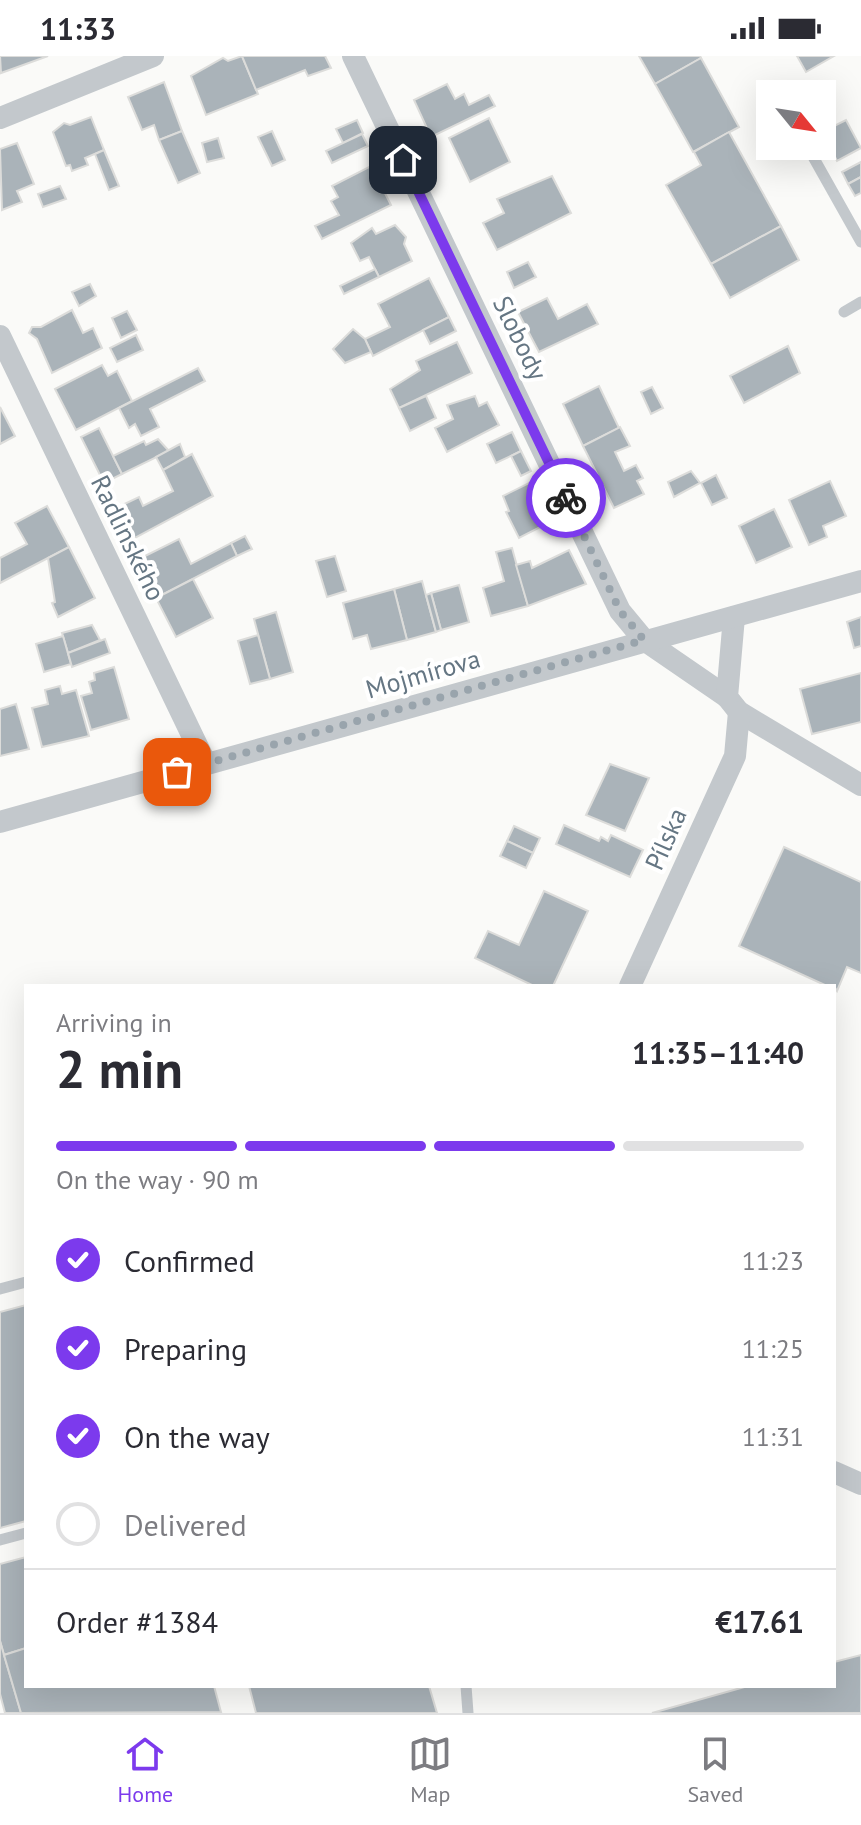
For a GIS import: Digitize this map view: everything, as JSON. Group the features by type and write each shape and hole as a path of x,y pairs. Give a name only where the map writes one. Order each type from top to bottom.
{"street":[{"path":"0,118 153,56"},
{"name":"Slobody","path":"353,56 620,611 644,640 733,705 861,785"},
{"name":"Radlinského","path":"0,336 206,764"},
{"name":"Mojmírova","path":"0,822 861,581"},
{"name":"Pílska","path":"631,984 735,756 734,617"},
{"path":"836,1473 861,1484"}],"lane":[{"path":"815,160 861,242"},
{"path":"844,312 861,302"},
{"path":"0,1289 24,1283"},
{"path":"0,1540 24,1534"},
{"path":"466,1688 468,1713"}],"building":[{"path":"0,56 48,56 1,73"},
{"path":"242,56 258,94 206,115 191,76 223,58 228,61"},
{"path":"242,56 325,56 331,68 308,76 305,70 256,90"},
{"path":"639,56 700,56 701,58 655,84"},
{"path":"797,56 834,56 806,72"},
{"path":"701,58 739,127 693,152 655,84"},
{"path":"164,82 182,131 159,140 154,125 142,130 128,97"},
{"path":"447,84 455,99 464,94 469,105 489,95 495,106 431,137 414,100"},
{"path":"91,117 104,150 85,158 88,165 72,171 70,165 66,166 53,132 64,123 70,125"},
{"path":"489,118 510,162 470,182 449,138"},
{"path":"357,120 363,133 343,143 336,129"},
{"path":"846,120 861,148 837,161 836,159 836,125"},
{"path":"182,131 200,173 178,183 159,140"},
{"path":"272,131 285,160 272,166 258,137"},
{"path":"729,132 781,226 711,264 666,185 701,165 694,152"},
{"path":"362,134 368,146 332,163 326,151"},
{"path":"218,138 224,158 207,162 202,143"},
{"path":"17,143 34,184 17,191 22,202 2,210 0,149"},
{"path":"104,150 119,186 109,190 95,154"},
{"path":"861,162 861,177 848,184 842,172"},
{"path":"371,166 391,205 322,239 315,226 339,215 331,201 338,197 332,186"},
{"path":"552,176 571,213 497,250 483,223 504,213 497,199"},
{"path":"861,177 861,193 855,196 848,184"},
{"path":"60,186 66,199 43,207 38,194"},
{"path":"395,225 406,237 404,244 412,261 379,277 369,257 360,261 351,243 372,228 376,234"},
{"path":"781,226 799,260 730,298 711,264"},
{"path":"528,262 536,277 514,288 507,272"},
{"path":"375,269 379,277 344,294 340,286"},
{"path":"429,278 449,317 373,356 365,339 390,327 378,304"},
{"path":"90,284 96,296 79,306 72,292"},
{"path":"547,298 558,319 587,304 598,324 539,352 518,312"},
{"path":"72,310 83,333 93,328 102,348 52,373 37,339 29,333 32,327 41,327"},
{"path":"127,311 137,330 121,338 112,318"},
{"path":"449,317 456,331 430,344 423,330"},
{"path":"353,329 365,339 371,352 345,363 333,349"},
{"path":"136,335 143,350 117,362 110,348"},
{"path":"457,342 472,373 399,408 390,389 420,370 416,361"},
{"path":"788,346 800,373 744,403 730,376"},
{"path":"102,365 108,376 117,371 132,401 76,430 55,389"},
{"path":"198,368 205,381 150,409 159,427 141,436 135,424 129,428 119,408"},
{"path":"599,386 619,428 583,446 563,404"},
{"path":"652,387 663,408 651,414 641,392"},
{"path":"426,396 436,418 410,431 399,408"},
{"path":"475,396 479,406 487,402 499,425 447,452 435,428 453,419 447,405"},
{"path":"0,407 15,436 0,444"},
{"path":"620,427 630,446 615,452 624,471 636,465 643,478 637,481 644,494 614,508 583,446"},
{"path":"99,428 122,474 104,483 81,437"},
{"path":"512,432 521,451 496,463 487,444"},
{"path":"158,439 169,451 122,474 113,456 144,441 146,445"},
{"path":"180,444 185,457 163,470 156,457"},
{"path":"521,451 531,471 521,476 511,456"},
{"path":"192,454 213,496 133,539 116,508 139,497 143,506 173,491 163,470"},
{"path":"691,471 700,483 674,497 668,482"},
{"path":"716,475 727,498 712,505 701,483"},
{"path":"535,480 554,520 519,538 506,512 509,511 503,496"},
{"path":"830,481 846,516 823,526 827,537 809,545 789,500"},
{"path":"47,506 69,547 0,583 0,558 27,544 15,523"},
{"path":"774,509 792,547 756,563 739,526"},
{"path":"245,536 252,549 237,556 231,543"},
{"path":"179,539 191,564 231,543 237,556 156,598 137,560"},
{"path":"69,547 95,598 58,617 52,603 55,602 48,558"},
{"path":"512,548 528,606 491,616 483,588 504,581 496,552"},
{"path":"569,550 586,584 528,606 516,565 530,561 532,568"},
{"path":"335,556 346,591 327,597 316,561"},
{"path":"193,579 213,618 176,637 156,598"},
{"path":"422,581 436,632 407,640 394,589"},
{"path":"459,585 469,622 441,630 431,593"},
{"path":"394,589 407,640 371,649 367,635 353,639 343,603"},
{"path":"431,593 441,630 436,632 426,595"},
{"path":"276,612 293,672 270,679 254,619"},
{"path":"861,617 861,646 854,648 847,622"},
{"path":"92,625 100,640 68,653 62,633"},
{"path":"258,635 270,679 250,684 238,641"},
{"path":"63,636 71,664 44,672 36,644"},
{"path":"105,639 110,653 72,667 68,653"},
{"path":"114,667 129,719 91,730 81,696 92,693 89,682 95,680 94,673"},
{"path":"861,673 861,722 812,734 800,689"},
{"path":"60,686 62,694 76,690 89,736 42,747 32,708 48,704 45,690"},
{"path":"16,704 29,749 0,756 0,709"},
{"path":"610,764 649,778 625,831 586,815"},
{"path":"564,825 599,841 601,837 608,841 611,835 643,850 630,877 556,844"},
{"path":"514,826 540,838 533,853 507,841"},
{"path":"507,841 533,853 526,868 500,856"},
{"path":"784,847 861,882 861,973 847,967 837,991 836,984 823,984 739,946"},
{"path":"544,891 588,911 554,984 530,984 475,958 488,931 519,945"},
{"path":"24,1306 24,1522 0,1528 0,1312"},
{"path":"24,1558 24,1649 4,1655 0,1641 0,1564"},
{"path":"0,1641 21,1713 5,1713 0,1694"},
{"path":"24,1649 24,1688 215,1688 221,1712 21,1713 4,1655"},
{"path":"861,1655 861,1713 652,1713 741,1688 836,1688 836,1661"},
{"path":"250,1688 430,1688 437,1713 256,1713"}],"way so far":[{"path":"177,772 644,640 620,611 566,498"}],"route":[{"path":"403,160 566,498"}]}
